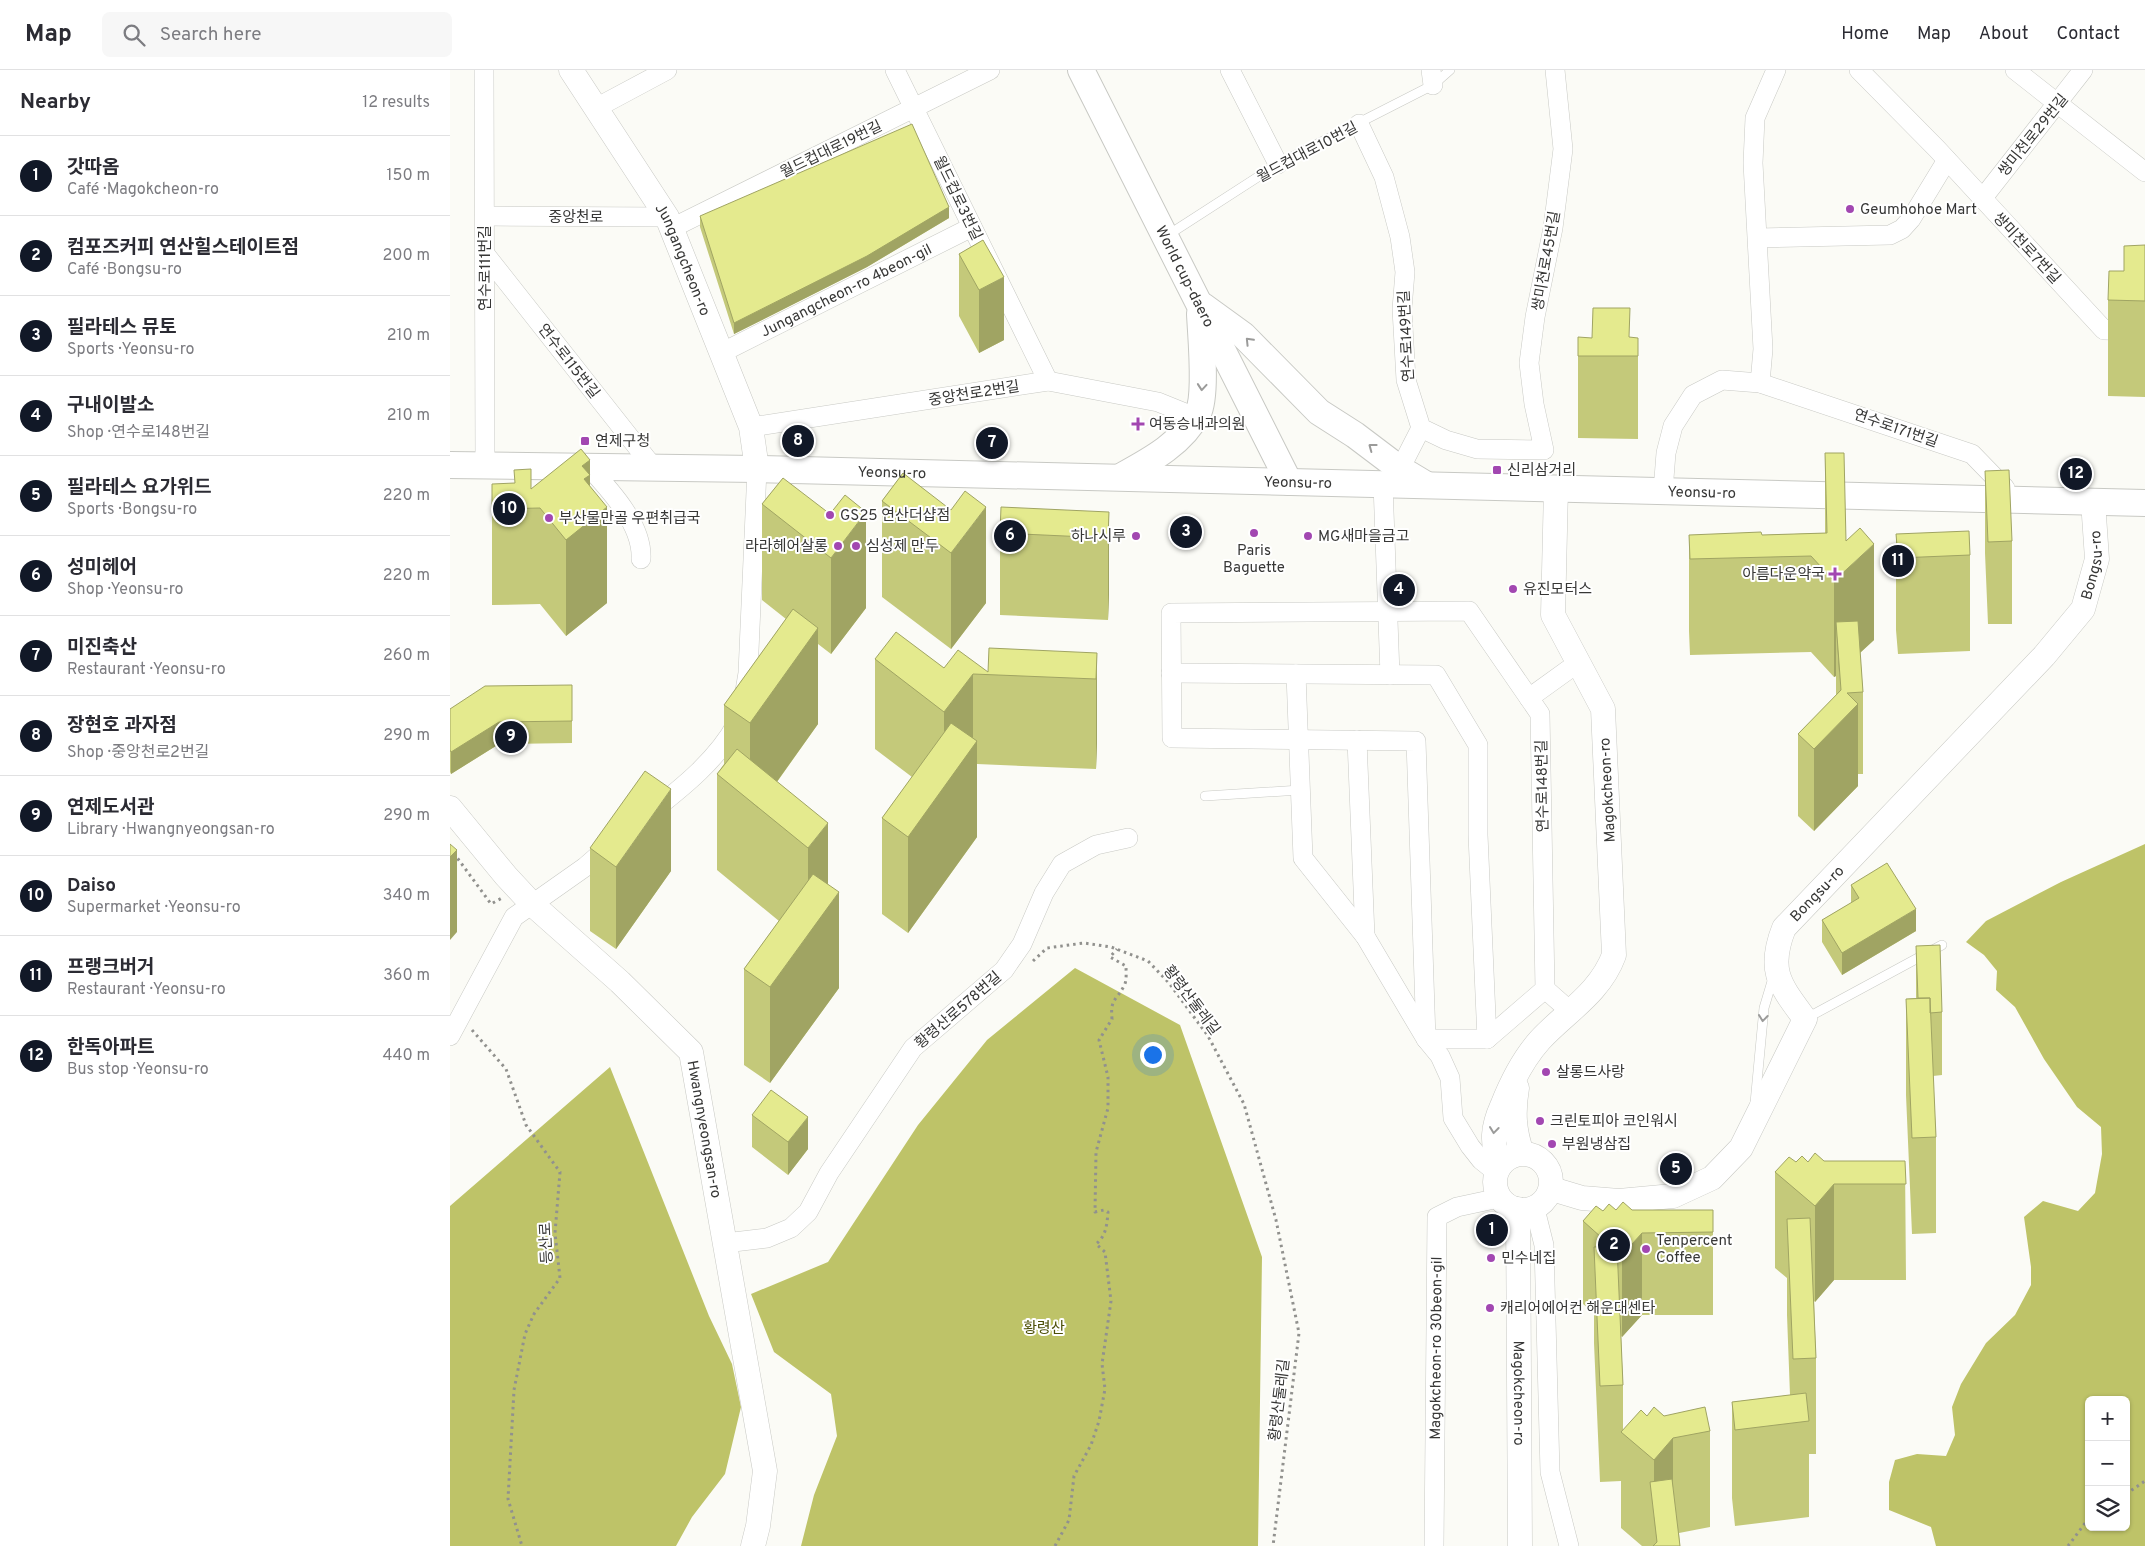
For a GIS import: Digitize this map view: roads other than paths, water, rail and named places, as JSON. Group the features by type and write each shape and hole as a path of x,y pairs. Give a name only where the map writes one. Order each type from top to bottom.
{"main road":[{"name":"World cup-daero","path":"1081,70 1289,482"},
{"path":"1120,477 1158,455 1184,434 1199,411 1202,384 1199,303"},
{"path":"1199,303 1243,334 1319,412 1355,435 1392,476"},
{"name":"Yeonsu-ro","path":"450,465 757,468 1289,482 1392,476 1426,485 2145,502"}],"street":[{"name":"연수로111번길","path":"484,70 485,466"},
{"name":"Jungangcheon-ro","path":"570,70 670,222 751,427 757,468"},
{"path":"596,108 667,70"},
{"name":"월드컵로3번길","path":"896,70 1048,381"},
{"name":"월드컵대로19번길","path":"670,222 990,70"},
{"path":"1230,70 1278,164"},
{"name":"쌍미천로45번길","path":"1421,428 1446,440 1477,449 1544,450 1534,404 1529,363 1535,317 1553,228 1563,149 1556,70"},
{"path":"1760,383 1763,348 1753,163 1755,118 1776,70"},
{"name":"쌍미천로7번길","path":"1859,70 1947,160 2104,330 2145,331"},
{"path":"2015,70 2145,172"},
{"name":"쌍미천로29번길","path":"1982,199 2083,70"},
{"name":"연수로149번길","path":"1359,124 1384,177 1400,236 1405,272 1402,309 1406,380 1421,428"},
{"path":"1758,238 1890,235 1902,230 1911,219 1947,160"},
{"name":"중앙천로","path":"485,216 670,222"},
{"name":"Jungangcheon-ro 4beon-gil","path":"721,353 972,227"},
{"name":"연수로115번길","path":"485,254 653,467"},
{"name":"연수로171번길","path":"1663,491 1666,453 1674,426 1693,395 1722,380 1760,383 1972,454 2016,499"},
{"name":"중앙천로2번길","path":"751,427 1048,381 1158,402 1195,417"},
{"path":"1390,675 1388,612 1392,476 1421,428"},
{"path":"588,466 611,492 635,529 639,537 641,559"},
{"path":"637,823 692,777 727,742 741,716 748,673 757,468"},
{"name":"Magokcheon-ro","path":"1520,1546 1517,1205 1495,1186 1498,1168 1493,1136 1496,1121 1510,1084 1520,1069 1539,1042 1601,982 1609,969 1614,955 1603,709 1553,615 1556,488"},
{"name":"Bongsu-ro","path":"1776,971 1780,939 1784,928 2044,656 2083,609 2098,559 2093,501"},
{"name":"연수로148번길","path":"1426,1039 1416,741 1172,738 1171,613 1469,611 1540,714 1545,989"},
{"path":"1529,698 1578,662"},
{"path":"1171,673 1436,675 1478,745 1478,835 1487,1039"},
{"path":"1296,674 1303,858 1365,936 1426,1039 1440,1056 1450,1078 1453,1118 1470,1146 1481,1160 1498,1168 1510,1156 1522,1153 1535,1156 1546,1164 1552,1176 1552,1189 1546,1200 1517,1205 1544,1244 1550,1472 1569,1546"},
{"path":"1357,740 1365,936"},
{"name":"Hwangnyeongsan-ro","path":"450,808 525,897 620,982 691,1052 766,1471 758,1526 753,1546"},
{"path":"450,1036 525,897 585,867 622,834"},
{"name":"황령산로578번길","path":"726,1243 767,1238 791,1228 808,1212 829,1173 913,1048 1004,970 1022,944 1044,893 1062,864 1096,845 1128,838"},
{"path":"1552,1189 1582,1198 1619,1201 1673,1196 1712,1178 1740,1148 1805,1019 1785,992 1776,971"},
{"path":"1426,1039 1487,1039 1545,989 1570,1010"},
{"name":"Magokcheon-ro","path":"1520,1069 1514,1106 1514,1122 1516,1136 1522,1153"},
{"name":"Magokcheon-ro 30beon-gil","path":"1434,1546 1437,1217 1457,1207 1517,1205"}],"lane":[{"name":"월드컵대로10번길","path":"1165,236 1278,164 1359,124 1432,78 1450,70"},
{"path":"1205,796 1300,790"},
{"path":"1805,1019 1942,945"},
{"path":"1753,1122 1764,1008 1776,971"}],"place":[{"name":"Geumhohoe Mart","path":"1850,209"},
{"name":"여동승내과의원","path":"1138,424"},
{"name":"연제구청","path":"585,441"},
{"name":"장현호 과자점","path":"798,441"},
{"name":"미진축산","path":"992,443"},
{"name":"신리삼거리","path":"1497,470"},
{"name":"한독아파트","path":"2076,474"},
{"name":"Daiso","path":"509,509"},
{"name":"GS25 연산더샵점","path":"830,515"},
{"name":"부산물만골 우편취급국","path":"549,518"},
{"name":"필라테스 뮤토","path":"1186,532"},
{"name":"Paris Baguette","path":"1254,533"},
{"name":"성미헤어","path":"1010,536"},
{"name":"하나시루","path":"1136,536"},
{"name":"MG새마을금고","path":"1308,536"},
{"name":"라라헤어살롱","path":"838,546"},
{"name":"심성제 만두","path":"856,546"},
{"name":"프랭크버거","path":"1898,561"},
{"name":"아름다운약국","path":"1835,574"},
{"name":"유진모터스","path":"1513,589"},
{"name":"구내이발소","path":"1399,590"},
{"name":"연제도서관","path":"511,737"},
{"name":"살롱드사랑","path":"1546,1072"},
{"name":"크린토피아 코인워시","path":"1540,1121"},
{"name":"부원냉삼집","path":"1552,1144"},
{"name":"필라테스 요가위드","path":"1676,1169"},
{"name":"갓따옴","path":"1492,1230"},
{"name":"컴포즈커피 연산힐스테이트점","path":"1614,1245"},
{"name":"Tenpercent Coffee","path":"1646,1249"},
{"name":"민수네집","path":"1491,1258"},
{"name":"캐리어에어컨 해운대센타","path":"1490,1308"}],"park label":[{"name":"황령산","path":"1044,1328"}]}
